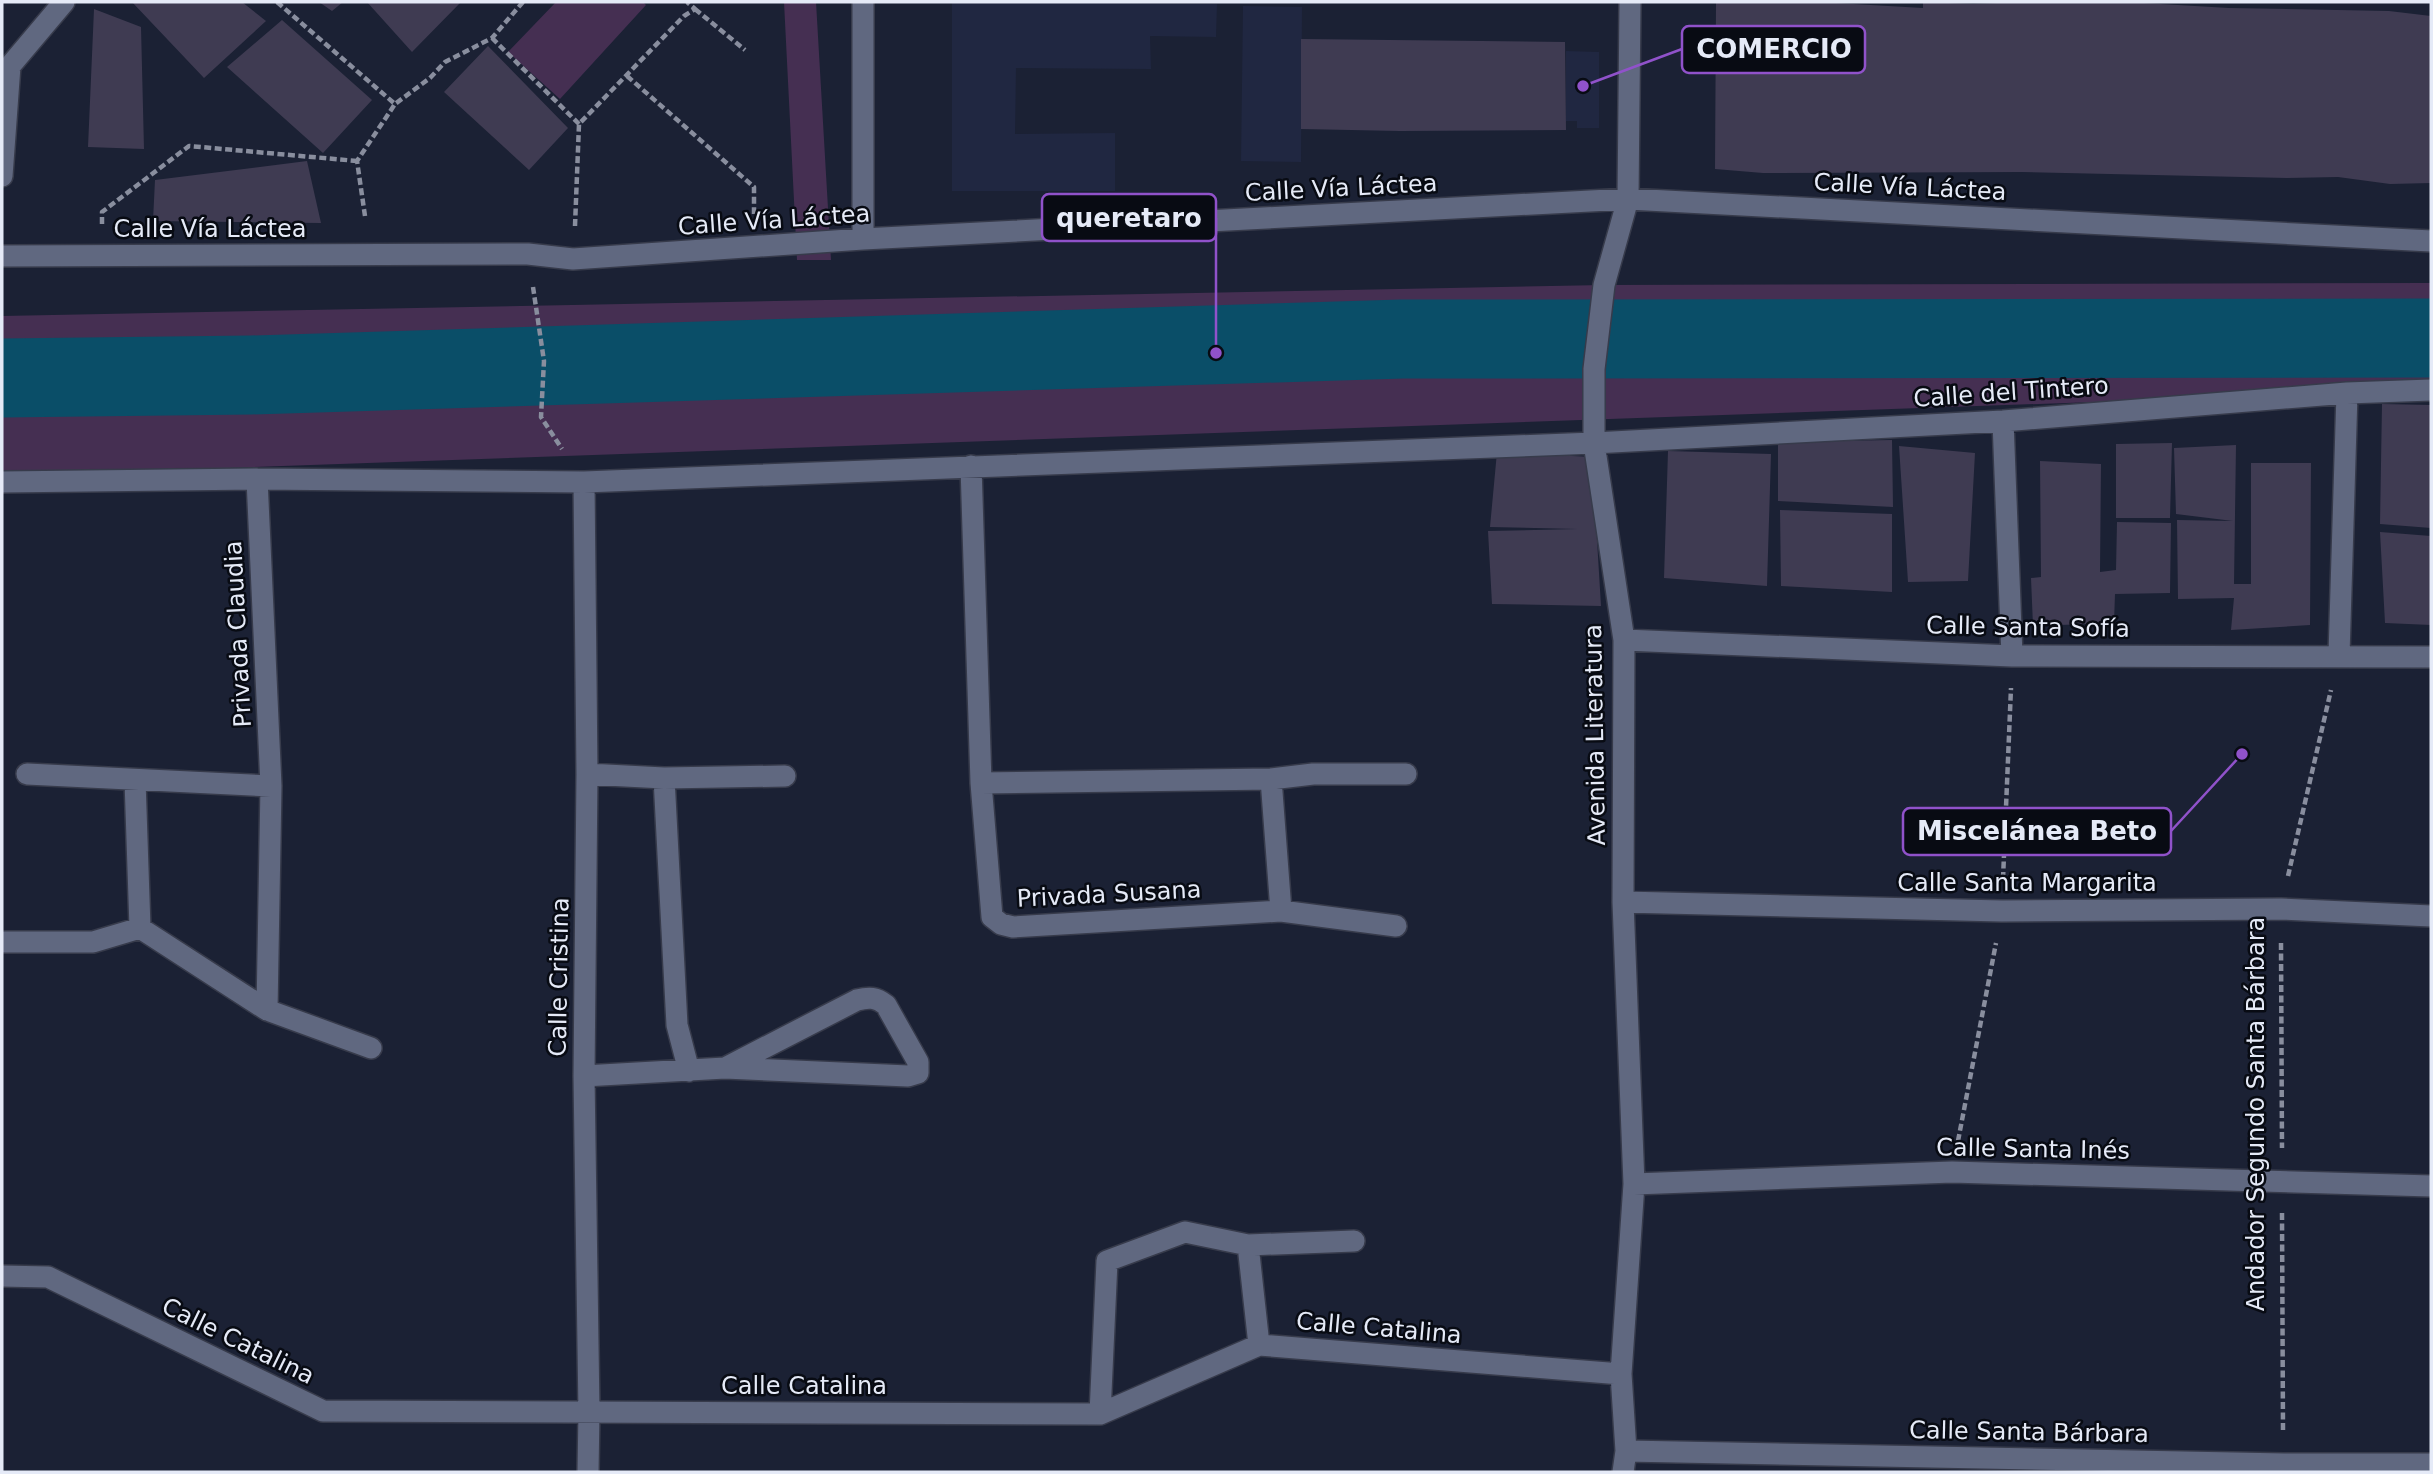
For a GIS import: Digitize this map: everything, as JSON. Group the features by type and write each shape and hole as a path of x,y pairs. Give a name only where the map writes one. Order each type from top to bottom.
{"street":[{"path":"2,176 10,66 64,2"},
{"path":"863,2 863,239"},
{"name":"Avenida Literatura","path":"1622,1472 1626,1451 1621,1374 1634,1184 1623,902 1624,640 1594,443 1594,369 1604,285 1628,199 1630,2"},
{"name":"Calle Vía Láctea","path":"2,256 528,254 573,259 863,239 1628,199 2431,241"},
{"name":"Calle del Tintero","path":"1594,443 2003,421 2347,393 2431,390"},
{"path":"2339,655 2347,393"},
{"path":"2003,421 2012,656"},
{"path":"2,482 257,479 584,482 1594,443"},
{"name":"Privada Susana","path":"971,466 981,783 992,916 1001,924 1013,927 1281,911 1396,926"},
{"name":"Privada Claudia","path":"257,479 271,786 267,1010"},
{"name":"Calle Cristina","path":"584,482 587,774 584,1076 588,1472"},
{"name":"Calle Santa Sofía","path":"1624,640 2012,656 2431,657"},
{"path":"27,774 271,786"},
{"path":"587,774 664,778 785,776"},
{"path":"981,783 1271,779 1313,774 1406,775"},
{"path":"664,778 677,1025 689,1071"},
{"path":"1271,779 1281,911"},
{"path":"135,780 140,928"},
{"name":"Calle Santa Margarita","path":"1623,902 2002,911 2280,909 2431,916"},
{"path":"5,942 93,942 140,928 267,1010 371,1048"},
{"path":"584,1076 725,1068 908,1076 918,1073 919,1068 886,1005 879,999 869,998 857,1000 725,1068"},
{"name":"Calle Santa Inés","path":"1634,1184 1952,1172 2431,1186"},
{"path":"1100,1414 1107,1261 1185,1232 1248,1245 1354,1241"},
{"path":"1248,1245 1259,1345"},
{"name":"Calle Catalina","path":"2,1276 48,1277 323,1411 1100,1414 1259,1345 1621,1374"},
{"name":"Calle Santa Bárbara","path":"1626,1451 2284,1464 2431,1464"}],"path":[{"path":"277,2 395,104"},
{"path":"365,216 357,161 395,104 430,78 445,62 492,38 523,2"},
{"path":"687,2 745,50"},
{"path":"573,259 579,124 684,16 695,9"},
{"path":"492,38 579,124"},
{"path":"627,76 754,187 754,248"},
{"path":"103,256 102,212 190,146 357,161"},
{"path":"528,254 544,361 541,417"},
{"name":"Andador Segundo Santa Bárbara","path":"2284,1464 2280,909 2339,655"}],"shaded area":[{"path":"556,2 643,2 646,5 560,99 508,52"},
{"path":"784,2 816,2 831,260 797,260"},
{"path":"952,2 1217,4 1216,37 1150,36 1151,69 1016,68 1015,134 1115,133 1115,191 952,191"},
{"path":"1243,6 1302,7 1301,162 1241,161"},
{"path":"1566,51 1599,52 1599,128 1577,128 1577,121 1566,121"},
{"path":"2431,283 2431,390 2,476 2,316 1604,285"}],"building":[{"path":"132,2 242,2 266,21 204,78"},
{"path":"319,2 343,2 332,11"},
{"path":"367,2 461,2 412,52"},
{"path":"1819,2 1923,8 1923,2 2127,2 2229,8 2389,11 2431,16 2431,183 2390,184 2338,177 2022,172 1763,173 1715,169 1716,3"},
{"path":"94,9 141,27 144,149 88,147"},
{"path":"282,20 372,100 323,153 227,67"},
{"path":"1301,39 1565,42 1566,130 1301,129"},
{"path":"488,46 568,128 529,170 444,92"},
{"path":"307,161 321,223 153,221 155,180"},
{"path":"2382,404 2431,405 2431,528 2380,524"},
{"path":"1892,440 1893,507 1778,501 1778,442"},
{"path":"2172,443 2170,518 2116,518 2116,444"},
{"path":"2236,445 2234,584 2251,584 2251,463 2311,463 2310,625 2231,630 2234,598 2178,599 2177,520 2233,521 2176,514 2174,448"},
{"path":"1899,446 1975,453 1968,581 1908,582"},
{"path":"1668,451 1771,454 1767,586 1664,578"},
{"path":"1497,452 1592,457 1601,606 1492,604 1488,531 1577,529 1490,527"},
{"path":"2040,461 2101,464 2100,572 2116,570 2117,522 2171,523 2170,593 2115,594 2114,623 2033,626 2031,578 2041,577"},
{"path":"1780,510 1892,514 1892,592 1781,586"},
{"path":"2380,532 2431,536 2431,625 2385,623"}],"waterway":[{"path":"2,378 251,375 1402,339 2431,338"}],"place":[{"name":"COMERCIO","path":"1583,86"},
{"name":"queretaro","path":"1216,353"},
{"name":"Miscelánea Beto","path":"2242,754"}]}
